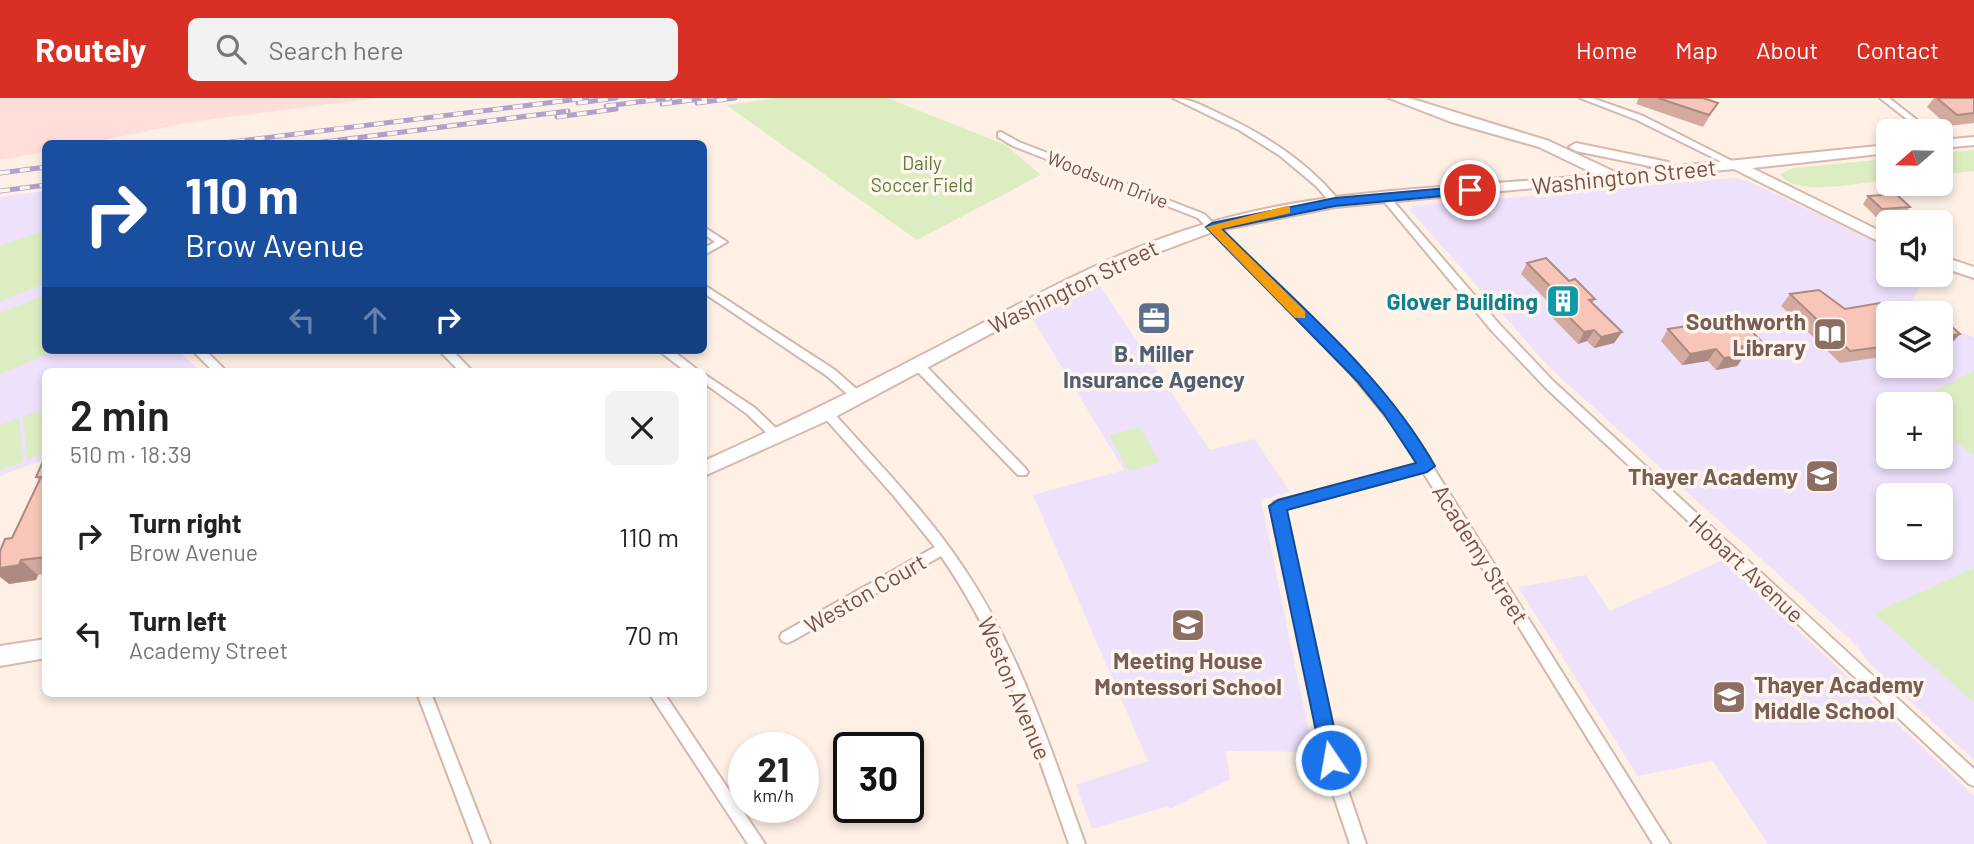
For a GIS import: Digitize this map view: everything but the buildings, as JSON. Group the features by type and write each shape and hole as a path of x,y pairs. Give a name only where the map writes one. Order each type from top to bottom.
{"main road":[{"path":"1396,98 1553,147 1615,178"},
{"path":"1507,133 1645,163 1699,169"},
{"path":"1507,133 1543,145 1565,162 1568,169 1566,176 1552,184"},
{"path":"1953,142 1974,141"},
{"path":"1576,147 1601,160 1615,178"},
{"name":"Washington Street","path":"707,468 827,413 1102,267 1145,249 1212,227 1335,202 1615,178 1876,150"},
{"path":"1735,165 1876,235"},
{"path":"1953,265 1974,273"},
{"path":"0,656 42,649"}],"street":[{"path":"1177,98 1228,121 1281,150 1311,175 1335,202"},
{"path":"1884,98 1911,119"},
{"path":"1589,99 1640,118 1735,165"},
{"name":"Woodsum Drive","path":"1001,135 1016,144 1191,210 1212,227"},
{"name":"Hobart Avenue","path":"1385,197 1496,328 1549,384 1974,779"},
{"name":"Academy Street","path":"1212,227 1363,378 1389,410 1427,466 1662,844"},
{"path":"707,232 722,242 707,250"},
{"path":"707,290 831,373 858,397"},
{"path":"202,354 217,368"},
{"path":"449,354 463,368"},
{"path":"670,354 689,368"},
{"path":"918,365 1022,472"},
{"path":"707,380 757,416 778,437"},
{"name":"Weston Avenue","path":"827,413 942,549 972,592 1009,663 1077,844"},
{"path":"1358,844 1335,776 1278,506 1427,466"},
{"name":"Weston Court","path":"787,637 942,549"},
{"path":"426,697 482,844"},
{"path":"659,697 757,844"}],"shaded area":[{"path":"0,98 376,98 191,122 103,140 42,140 42,153 0,160"},
{"name":"Thayer Academy","path":"1735,178 1753,183 1876,242 1876,287 1919,287 1912,301 1876,301 1876,378 1953,378 1953,330 1974,337 1974,760 1873,667 1853,642 1549,367 1410,210 1413,206"},
{"path":"42,191 42,354 182,354 196,368 42,368 42,460 0,476 0,197"},
{"name":"Meeting House Montessori School","path":"1099,284 1210,450 1254,439 1290,492 1261,500 1313,752 1226,751 1230,779 1170,809 1168,806 1092,829 1076,785 1148,761 1033,495 1124,470 1032,318"},
{"name":"Thayer Academy Middle School","path":"1723,560 1974,796 1974,844 1768,844 1713,761 1638,776 1518,587 1586,575 1610,611"}],"green space":[{"name":"Daily Soccer Field","path":"778,98 887,98 1006,145 1041,175 917,240 726,105"},
{"path":"1974,150 1974,171 1953,174 1953,152"},
{"path":"1876,160 1876,181 1830,187 1799,185 1780,174 1793,168"},
{"path":"42,231 42,285 0,301 0,246"},
{"path":"42,296 42,354 48,354 0,374 0,313"},
{"path":"1974,371 1974,455 1953,440 1953,392 1932,392"},
{"path":"42,410 42,454 27,460 23,416"},
{"path":"19,418 23,462 0,470 0,425"},
{"path":"1139,427 1160,462 1129,471 1109,435"},
{"path":"1974,568 1974,703 1874,613"}],"railway":[{"path":"247,140 587,98"},
{"path":"578,103 616,98"},
{"path":"606,106 670,98"},
{"path":"662,104 707,98"},
{"path":"697,103 735,98"},
{"path":"557,117 616,109"},
{"path":"340,140 568,111"},
{"path":"0,173 42,168"},
{"path":"0,191 42,186"}],"slow traffic":[{"path":"1286,210 1212,227 1300,314"}],"place":[{"name":"Glover Building","path":"1563,301"},
{"name":"B. Miller Insurance Agency","path":"1154,318"},
{"name":"Southworth Library","path":"1830,334"},
{"name":"Thayer Academy","path":"1822,476"},
{"name":"Meeting House Montessori School","path":"1188,625"},
{"name":"Thayer Academy Middle School","path":"1729,697"}],"route":[{"path":"1331,760 1278,506 1427,466 1405,432 1363,378 1212,227 1263,214 1335,202 1470,190"}]}
